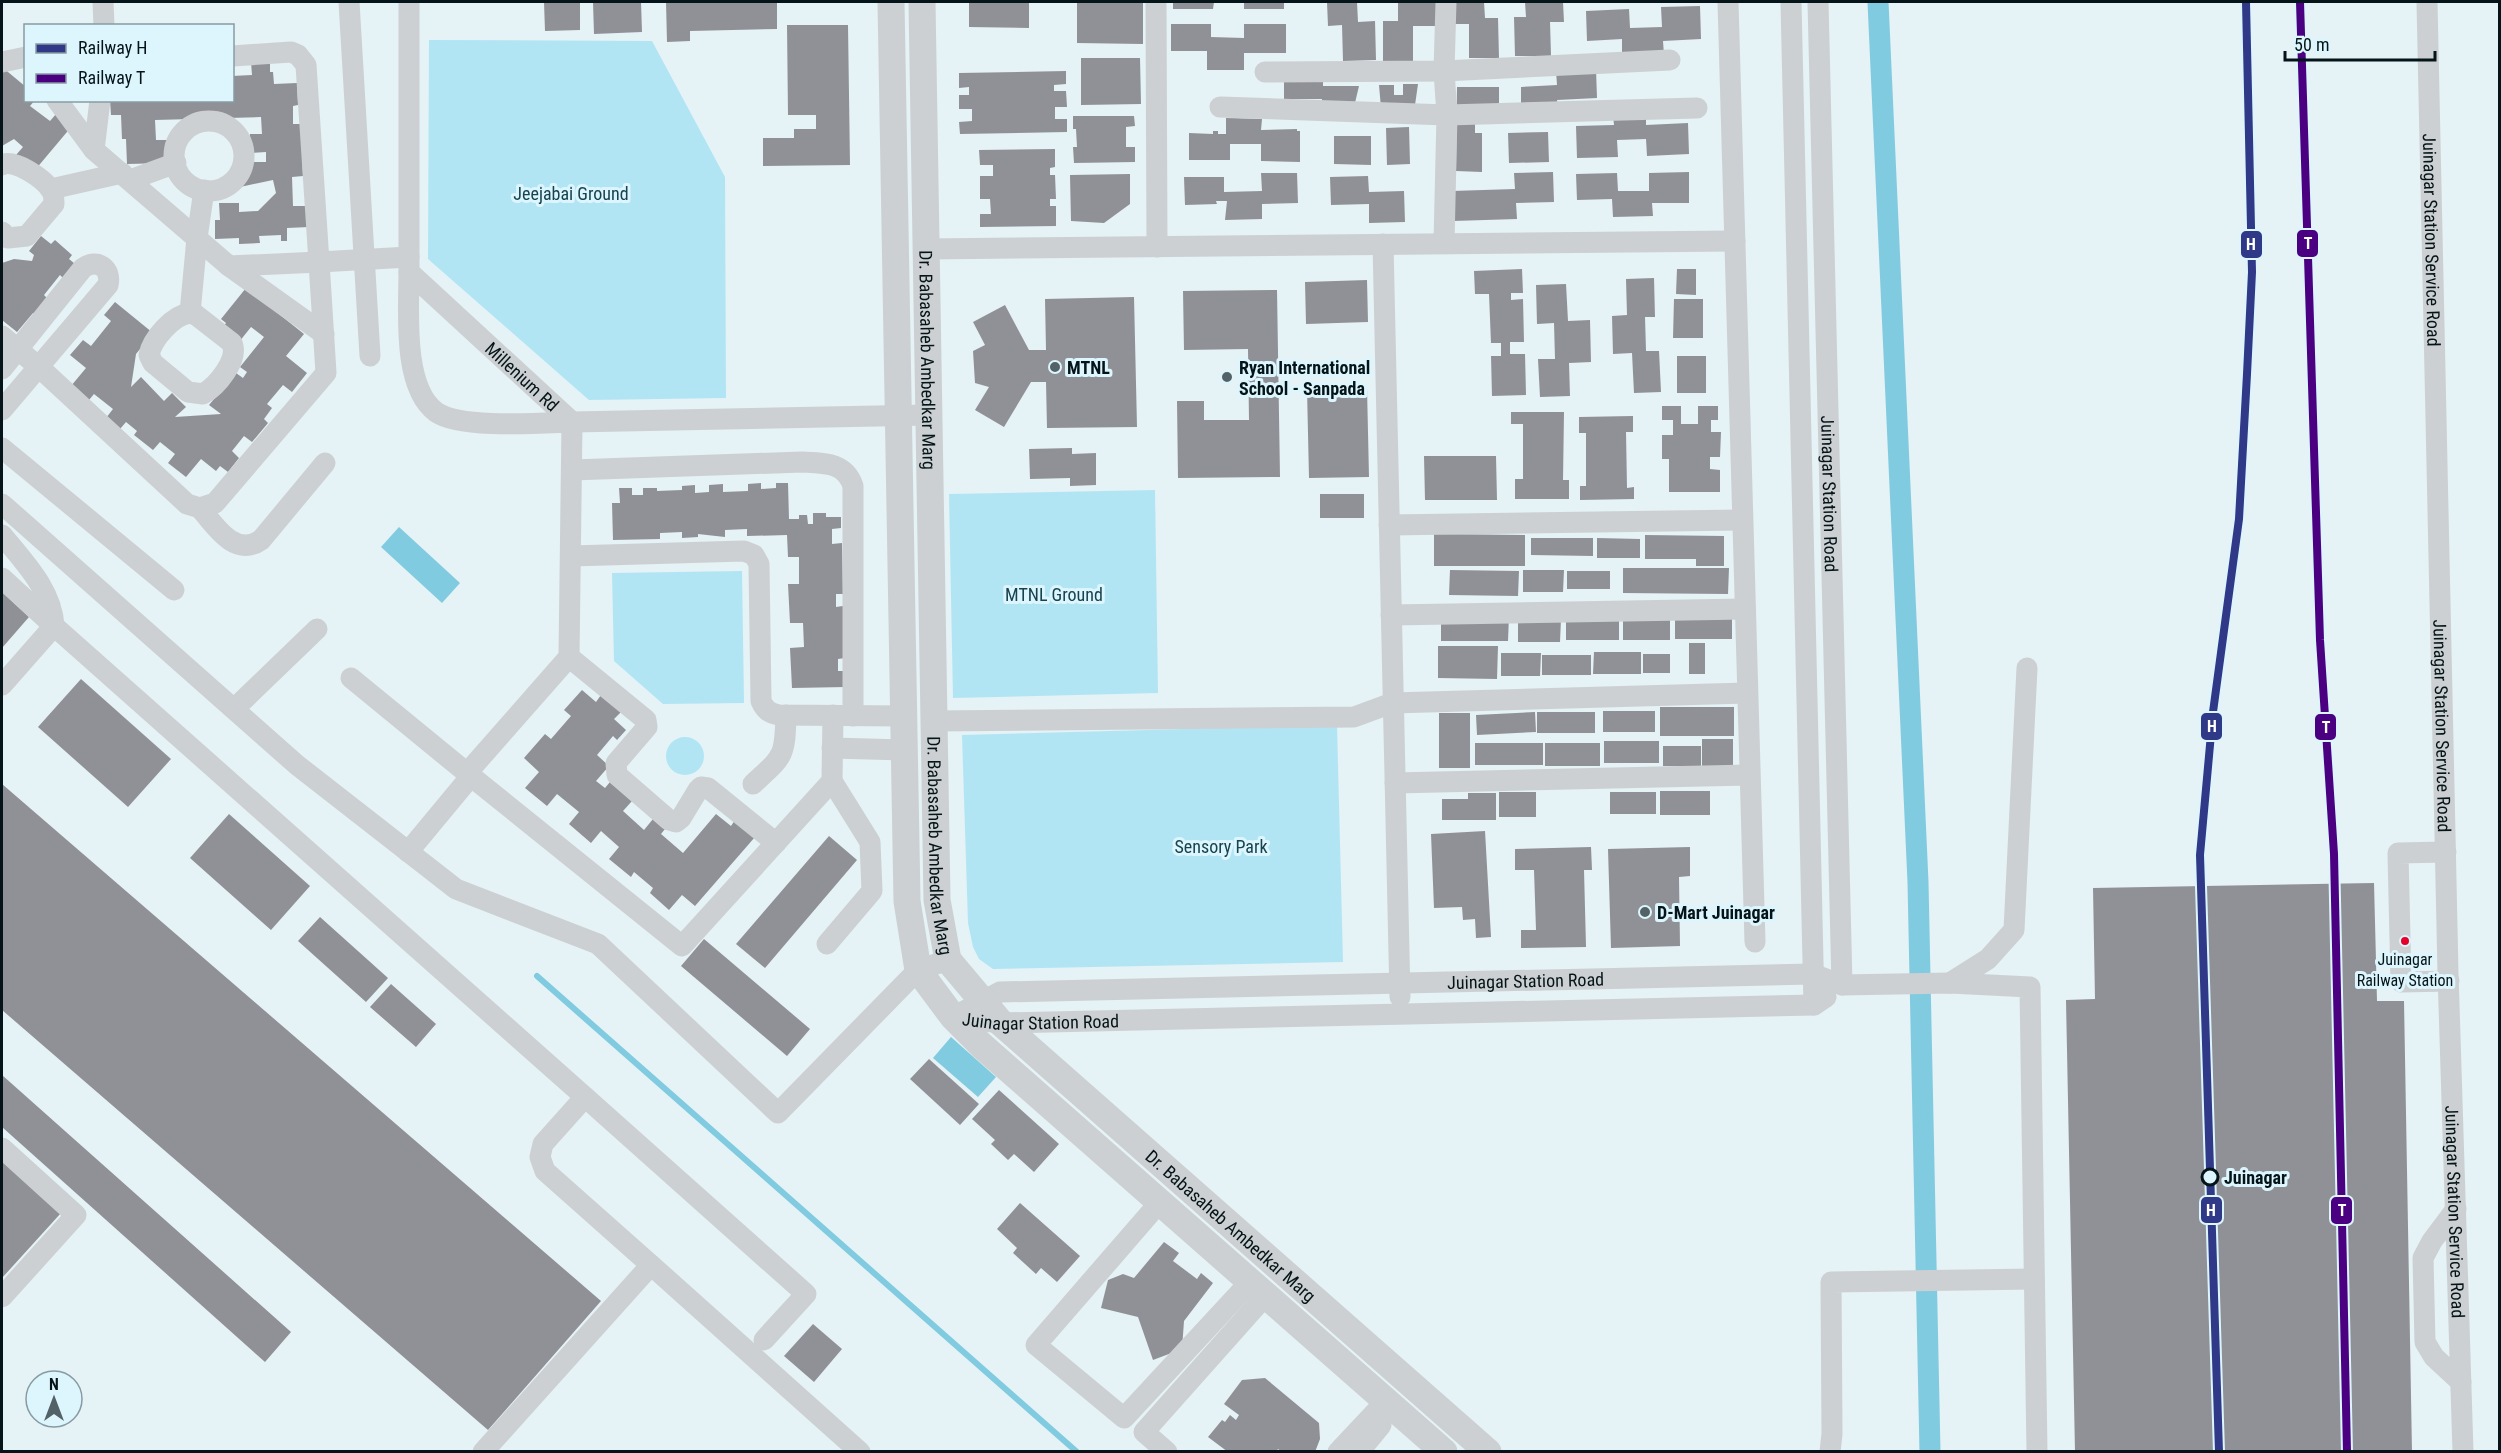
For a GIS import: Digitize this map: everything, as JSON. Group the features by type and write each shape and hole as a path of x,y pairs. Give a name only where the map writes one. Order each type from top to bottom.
{"main road":[{"name":"Dr. Babasaheb Ambedkar Marg","path":"891,2 907,901 918,970 953,1017 981,1045 1444,1452"},
{"name":"Dr. Babasaheb Ambedkar Marg","path":"922,2 937,900 948,960 1001,1023 1488,1452"},
{"path":"1342,1363 1361,1340"}],"street":[{"path":"103,2 104,24"},
{"path":"350,2 370,356"},
{"path":"408,852 469,774 569,657 572,470 572,422 467,422 436,412 417,388 409,345 409,2"},
{"path":"1156,2 1157,247"},
{"path":"1444,243 1447,115 1444,70 1446,2"},
{"path":"1728,2 1755,942"},
{"name":"Juinagar Station Road","path":"953,1017 1001,1023 1814,1005 1791,2"},
{"name":"Juinagar Station Road","path":"1818,2 1842,985"},
{"name":"Juinagar Station Service Road","path":"2427,2 2449,981 2463,1452"},
{"path":"200,508 215,503 326,373 306,65 298,55 291,52 234,56"},
{"path":"2,63 24,58"},
{"path":"1265,72 1444,70 1670,60"},
{"path":"58,102 94,150 229,266 324,334"},
{"path":"94,150 100,102"},
{"path":"1220,107 1447,115 1697,108"},
{"path":"217,122 236,133 242,143 243,167 237,178 227,186 216,190 204,190 193,186 183,179 176,163 176,147 180,137 196,124 217,122"},
{"path":"2,165 6,162 17,164 51,189 54,204 27,236 8,238 2,232"},
{"path":"51,189 126,177 176,163"},
{"path":"190,314 204,190"},
{"path":"926,249 1735,241"},
{"path":"1383,244 1400,1014"},
{"path":"229,266 364,259 409,264"},
{"path":"2,369 9,343 83,268 89,264 104,267 108,272 108,285 40,368 2,410"},
{"name":"Millenium Rd","path":"409,264 572,422 929,415"},
{"path":"9,343 40,368 187,504 200,508 232,543 247,546 261,540 325,463"},
{"path":"2,448 174,590"},
{"path":"572,470 802,462 825,463 841,467 849,475 853,486 843,716 832,748 832,782 870,842 872,891 827,944"},
{"path":"2,504 297,765 456,889 598,944 778,1113 918,970 948,960"},
{"path":"1389,525 1742,520"},
{"path":"2,535 39,583 53,608 54,626 2,685"},
{"path":"571,556 744,551 754,555 759,564 761,700 769,713 904,716"},
{"path":"2,578 806,1294 764,1340"},
{"path":"1391,615 1745,609"},
{"path":"234,710 317,629"},
{"path":"569,657 646,720 647,727 616,763 618,775 669,820 676,822 681,818 698,790 701,787 708,788 776,843"},
{"path":"1950,983 1988,959 2014,930 2027,668"},
{"path":"351,678 682,946 832,782"},
{"path":"934,721 1354,717 1392,704 1747,693"},
{"path":"753,784 783,753 786,746 786,715"},
{"path":"832,748 904,750"},
{"path":"1395,783 1749,775"},
{"path":"2446,852 2398,853 2401,982 2449,981"},
{"name":"Juinagar Station Road","path":"953,1017 1000,992 1813,974 1842,985 1950,983 2030,987 2034,1279"},
{"path":"1814,1005 1842,985"},
{"path":"585,1098 543,1144 540,1157 545,1171 860,1452"},
{"path":"2,1148 76,1215 2,1297"},
{"path":"1159,1203 1036,1345 1124,1418 1257,1289"},
{"path":"2456,1209 2432,1241 2423,1258 2425,1342 2434,1357 2461,1382"},
{"path":"483,1452 651,1265"},
{"path":"1830,1452 1832,1434 1831,1282 2034,1279 2037,1452"},
{"path":"1167,1452 1144,1432 1257,1289"},
{"path":"1338,1452 1390,1404"},
{"path":"1359,1452 1390,1404"}],"green space":[{"name":"Jeejabai Ground","path":"429,40 652,41 725,177 726,398 589,400 428,259"},
{"name":"MTNL Ground","path":"1155,490 1158,693 953,698 949,494"},
{"path":"742,571 744,703 663,704 614,661 612,573"},
{"name":"Sensory Park","path":"1337,725 1343,962 993,969 979,959 973,947 968,923 962,735"},
{"path":"685,737 699,742 704,756 699,770 685,775 671,770 666,756 671,742"}],"shaded area":[{"path":"399,527 460,583 442,603 381,547"},
{"path":"951,1037 996,1077 978,1097 933,1058"}],"building":[{"path":"544,2 580,2 580,30 545,31"},
{"path":"593,2 641,2 642,32 594,34"},
{"path":"666,2 777,2 777,29 690,31 690,41 667,42"},
{"path":"969,2 1029,2 1029,28 969,27"},
{"path":"1077,2 1143,2 1143,44 1077,43"},
{"path":"1173,2 1214,2 1213,9 1173,9"},
{"path":"1244,2 1284,2 1284,9 1244,9"},
{"path":"1327,2 1357,2 1358,22 1375,21 1376,60 1343,61 1342,25 1328,26"},
{"path":"1398,2 1437,2 1437,26 1413,26 1413,61 1383,61 1383,21 1398,21"},
{"path":"1447,2 1484,2 1485,18 1498,18 1499,58 1469,58 1469,24 1448,24"},
{"path":"1525,2 1563,2 1564,22 1550,22 1551,56 1515,56 1514,17 1526,17"},
{"path":"1700,6 1701,39 1663,41 1664,55 1622,57 1622,39 1587,41 1586,11 1629,9 1630,28 1662,27 1661,7"},
{"path":"1171,24 1211,24 1211,37 1244,38 1244,24 1286,24 1286,53 1244,53 1244,70 1207,70 1207,51 1171,51"},
{"path":"787,25 848,25 850,165 763,166 763,138 794,138 794,129 816,129 816,115 788,115"},
{"path":"1081,58 1140,58 1141,104 1081,105"},
{"path":"270,61 270,72 273,72 274,84 297,83 298,105 293,106 293,124 301,124 303,176 292,177 293,206 309,206 309,227 287,228 287,241 281,241 281,235 259,236 260,243 239,244 239,238 215,239 215,220 220,220 219,203 239,203 239,212 258,211 276,193 273,180 240,187 252,162 266,162 266,152 250,153 250,134 262,134 261,117 155,120 156,140 167,140 168,163 127,164 126,139 122,139 121,115 111,115 110,102 234,102 234,76 252,75 251,62"},
{"path":"2,67 24,85 24,102 33,102 30,106 50,121 57,113 72,126 35,170 16,155 23,147 14,139 2,146"},
{"path":"1596,69 1597,98 1557,100 1558,106 1521,108 1521,87 1557,85 1556,71"},
{"path":"1066,71 1066,84 1054,85 1054,91 1066,91 1067,107 1055,107 1055,119 1067,119 1067,132 960,134 959,122 972,121 972,109 959,109 959,95 969,95 969,87 959,88 959,73"},
{"path":"1323,76 1323,86 1359,86 1354,107 1321,106 1322,99 1284,99 1284,77"},
{"path":"1403,84 1418,84 1415,105 1381,108 1379,85 1394,85 1394,95 1403,95"},
{"path":"1457,87 1499,87 1499,123 1475,122 1475,133 1482,133 1482,172 1456,171"},
{"path":"1646,114 1646,125 1688,123 1689,154 1647,156 1646,139 1617,140 1618,157 1577,158 1576,126 1614,125 1613,115"},
{"path":"1073,116 1134,116 1135,126 1126,127 1126,147 1135,147 1135,162 1074,163 1073,147 1077,147"},
{"path":"1226,118 1262,119 1261,130 1297,129 1300,131 1300,162 1261,161 1261,144 1230,144 1230,160 1189,160 1189,133 1213,134 1213,131 1218,131 1218,134 1226,134"},
{"path":"1409,127 1410,164 1387,165 1386,128"},
{"path":"1548,132 1549,162 1509,163 1508,133"},
{"path":"1334,136 1371,136 1371,165 1334,164"},
{"path":"1055,149 1055,167 1050,168 1050,175 1055,175 1056,199 1050,199 1050,206 1056,206 1056,226 980,227 980,214 991,214 990,199 980,199 980,176 993,176 993,165 980,165 979,150"},
{"path":"1553,172 1554,202 1516,203 1517,219 1453,221 1452,191 1515,189 1514,173"},
{"path":"1689,172 1689,203 1652,203 1653,216 1613,217 1612,199 1577,200 1576,174 1617,173 1618,191 1649,191 1649,173"},
{"path":"1261,173 1297,173 1298,203 1262,204 1262,219 1225,220 1227,201 1216,201 1217,204 1185,205 1184,177 1224,177 1224,192 1262,191"},
{"path":"1130,174 1130,204 1104,223 1071,221 1070,175"},
{"path":"1368,176 1369,192 1404,191 1405,222 1369,223 1369,204 1331,205 1330,177"},
{"path":"41,236 51,244 55,240 72,255 69,259 80,268 67,282 60,275 44,295 51,302 39,317 33,313 17,332 2,320 2,263 14,259 32,261 34,255 29,251"},
{"path":"1522,269 1523,293 1511,293 1511,300 1523,299 1524,342 1510,342 1510,354 1525,354 1526,395 1492,396 1491,356 1501,356 1501,343 1491,343 1489,294 1475,294 1474,271"},
{"path":"1677,269 1696,269 1696,295 1676,294"},
{"path":"1654,278 1655,317 1645,317 1646,351 1659,351 1661,392 1634,393 1632,353 1613,354 1612,316 1627,315 1626,279"},
{"path":"1367,280 1368,322 1306,324 1305,282"},
{"path":"1566,284 1568,321 1590,320 1591,362 1569,363 1570,396 1540,397 1538,359 1555,359 1554,323 1537,324 1536,285"},
{"path":"246,288 304,334 286,356 307,373 292,392 283,385 267,404 272,408 264,419 268,423 252,442 244,436 232,451 239,458 228,472 220,466 216,471 201,459 186,477 168,463 175,454 160,442 153,450 134,435 137,431 126,422 120,429 106,418 113,409 94,394 89,400 71,386 86,368 70,355 83,340 91,346 111,321 104,315 115,302 153,333 136,354 131,387 141,377 164,401 172,393 186,407 175,417 221,414 209,405 236,373 243,378 247,372 240,367 264,337 251,327 239,342 222,329 226,323 221,319"},
{"path":"1277,290 1280,477 1178,478 1177,401 1204,401 1204,420 1249,420 1248,349 1184,350 1183,291"},
{"name":"MTNL","path":"1134,297 1137,427 1047,428 1046,382 1031,382 1004,427 975,410 989,387 975,383 973,351 985,345 973,322 1005,305 1029,350 1046,350 1045,299"},
{"path":"1674,299 1703,299 1703,338 1673,338"},
{"path":"1677,356 1706,356 1706,393 1677,393"},
{"path":"1367,388 1369,477 1309,478 1307,389"},
{"path":"1662,406 1681,406 1681,424 1698,424 1698,406 1718,406 1718,420 1711,420 1711,432 1721,432 1720,457 1710,457 1710,469 1720,470 1720,492 1669,492 1669,459 1662,459 1662,435 1673,435 1673,420 1662,420"},
{"path":"1511,412 1564,412 1563,480 1569,480 1569,499 1515,499 1515,479 1523,479 1523,424 1511,424"},
{"path":"1633,416 1633,432 1626,432 1627,488 1634,487 1634,499 1580,500 1580,486 1586,486 1586,433 1579,433 1579,417"},
{"path":"1072,448 1072,454 1096,453 1096,485 1070,486 1070,478 1030,479 1029,449"},
{"path":"1424,456 1496,456 1497,500 1425,500"},
{"path":"761,483 761,489 776,488 776,483 788,483 789,519 799,519 799,515 807,515 808,524 813,524 813,513 826,513 826,517 841,517 841,528 832,529 832,544 842,543 843,594 836,594 836,607 843,606 845,658 838,659 838,671 845,671 846,687 792,688 790,648 804,647 803,623 790,623 788,584 799,584 799,557 788,557 787,535 747,536 747,529 725,530 725,537 698,534 698,537 682,538 682,532 660,533 660,539 613,540 612,503 620,503 619,488 632,488 632,495 643,495 643,488 657,488 657,491 682,490 682,486 695,485 695,493 709,492 709,485 723,484 723,492 748,491 748,484"},
{"path":"1320,494 1364,494 1364,518 1320,518"},
{"path":"1434,534 1525,535 1525,566 1434,566"},
{"path":"1645,535 1724,536 1724,566 1696,566 1696,559 1645,559"},
{"path":"1531,538 1593,538 1593,556 1531,555"},
{"path":"1597,538 1640,539 1640,558 1597,558"},
{"path":"1623,568 1729,568 1728,594 1623,593"},
{"path":"1450,570 1519,571 1518,596 1449,595"},
{"path":"1523,570 1564,570 1563,592 1523,592"},
{"path":"1567,571 1610,571 1610,589 1567,589"},
{"path":"2,592 29,617 2,648"},
{"path":"1441,615 1509,616 1508,641 1441,641"},
{"path":"1675,617 1732,617 1732,639 1675,639"},
{"path":"1566,618 1619,618 1619,640 1566,640"},
{"path":"1518,619 1561,619 1560,642 1518,642"},
{"path":"1623,619 1670,620 1670,640 1623,640"},
{"path":"1689,643 1705,643 1705,674 1689,674"},
{"path":"1438,646 1498,646 1497,679 1438,678"},
{"path":"1594,652 1641,652 1641,674 1593,674"},
{"path":"1501,653 1541,653 1540,676 1501,676"},
{"path":"1643,654 1670,654 1670,673 1643,673"},
{"path":"1542,655 1591,655 1591,675 1542,675"},
{"path":"81,679 171,759 128,807 38,727"},
{"path":"582,690 596,702 601,695 621,712 614,719 626,730 617,740 613,736 597,755 609,766 596,781 605,788 610,782 632,801 623,811 644,830 653,819 665,829 661,834 683,853 716,814 731,826 735,820 755,837 695,906 682,895 669,910 650,893 653,888 634,872 631,877 609,859 619,847 601,831 591,843 569,824 579,812 557,794 547,806 525,788 539,772 524,758 545,734 551,739 571,716 564,710"},
{"path":"1660,707 1734,707 1734,736 1660,736"},
{"path":"1603,711 1655,711 1655,732 1603,732"},
{"path":"1535,712 1536,732 1477,735 1476,715"},
{"path":"1537,712 1595,712 1595,733 1537,733"},
{"path":"1439,713 1470,713 1470,768 1439,768"},
{"path":"1702,739 1733,739 1733,767 1702,767"},
{"path":"1604,741 1659,741 1659,763 1604,763"},
{"path":"1475,743 1543,743 1543,765 1475,765"},
{"path":"1545,743 1600,743 1600,766 1545,766"},
{"path":"1663,746 1701,746 1701,766 1663,766"},
{"path":"2,784 601,1301 488,1430 2,1010"},
{"path":"1660,791 1710,791 1710,815 1660,815"},
{"path":"1499,792 1536,792 1536,817 1499,817"},
{"path":"1610,792 1656,792 1656,814 1610,814"},
{"path":"1468,793 1496,793 1496,820 1442,820 1442,799 1468,799"},
{"path":"229,814 310,886 271,930 190,858"},
{"path":"1485,831 1491,937 1476,938 1475,919 1463,920 1462,907 1434,908 1431,834"},
{"path":"829,836 857,860 765,968 736,944"},
{"path":"1591,847 1592,870 1584,870 1586,947 1521,948 1521,930 1536,930 1534,870 1515,870 1515,849"},
{"name":"D-Mart Juinagar","path":"1690,847 1690,876 1679,877 1680,946 1611,948 1608,849"},
{"name":"Juinagar","path":"2374,883 2377,1001 2404,1001 2412,1452 2075,1452 2066,1000 2095,999 2093,888"},
{"path":"320,917 388,978 366,1002 298,941"},
{"path":"704,939 810,1029 787,1056 681,966"},
{"path":"391,984 436,1024 416,1047 370,1007"},
{"path":"929,1059 979,1104 960,1125 910,1079"},
{"path":"2,1075 291,1332 265,1362 2,1127"},
{"path":"999,1090 1059,1144 1034,1172 1014,1154 1008,1160 991,1144 995,1140 972,1119"},
{"path":"2,1159 61,1213 2,1278"},
{"path":"1020,1203 1080,1256 1057,1282 1041,1268 1036,1274 1013,1253 1017,1248 997,1229"},
{"path":"1164,1242 1179,1253 1173,1261 1197,1279 1201,1273 1213,1283 1184,1321 1182,1349 1153,1360 1138,1317 1101,1308 1108,1280 1123,1274 1134,1278"},
{"path":"813,1324 842,1349 814,1382 784,1356"},
{"path":"1265,1378 1319,1423 1320,1439 1315,1452 1282,1452 1278,1449 1276,1452 1228,1452 1208,1437 1222,1420 1225,1422 1230,1415 1236,1420 1239,1415 1224,1404 1242,1380"}],"waterway":[{"path":"1878,2 1918,882 1930,1452"},
{"path":"537,976 1077,1452"}],"rail line":[{"name":"H","path":"2219,1452 2200,855 2213,712 2239,519 2247,374 2252,272 2246,2"},
{"name":"T","path":"2300,2 2320,640 2334,854 2347,1452"}],"place":[{"name":"MTNL","path":"1055,367"},
{"name":"Ryan International School - Sanpada","path":"1227,377"},
{"name":"D-Mart Juinagar","path":"1645,912"},
{"name":"Juinagar Railway Station","path":"2405,941"},
{"name":"Juinagar","path":"2210,1177"}]}
